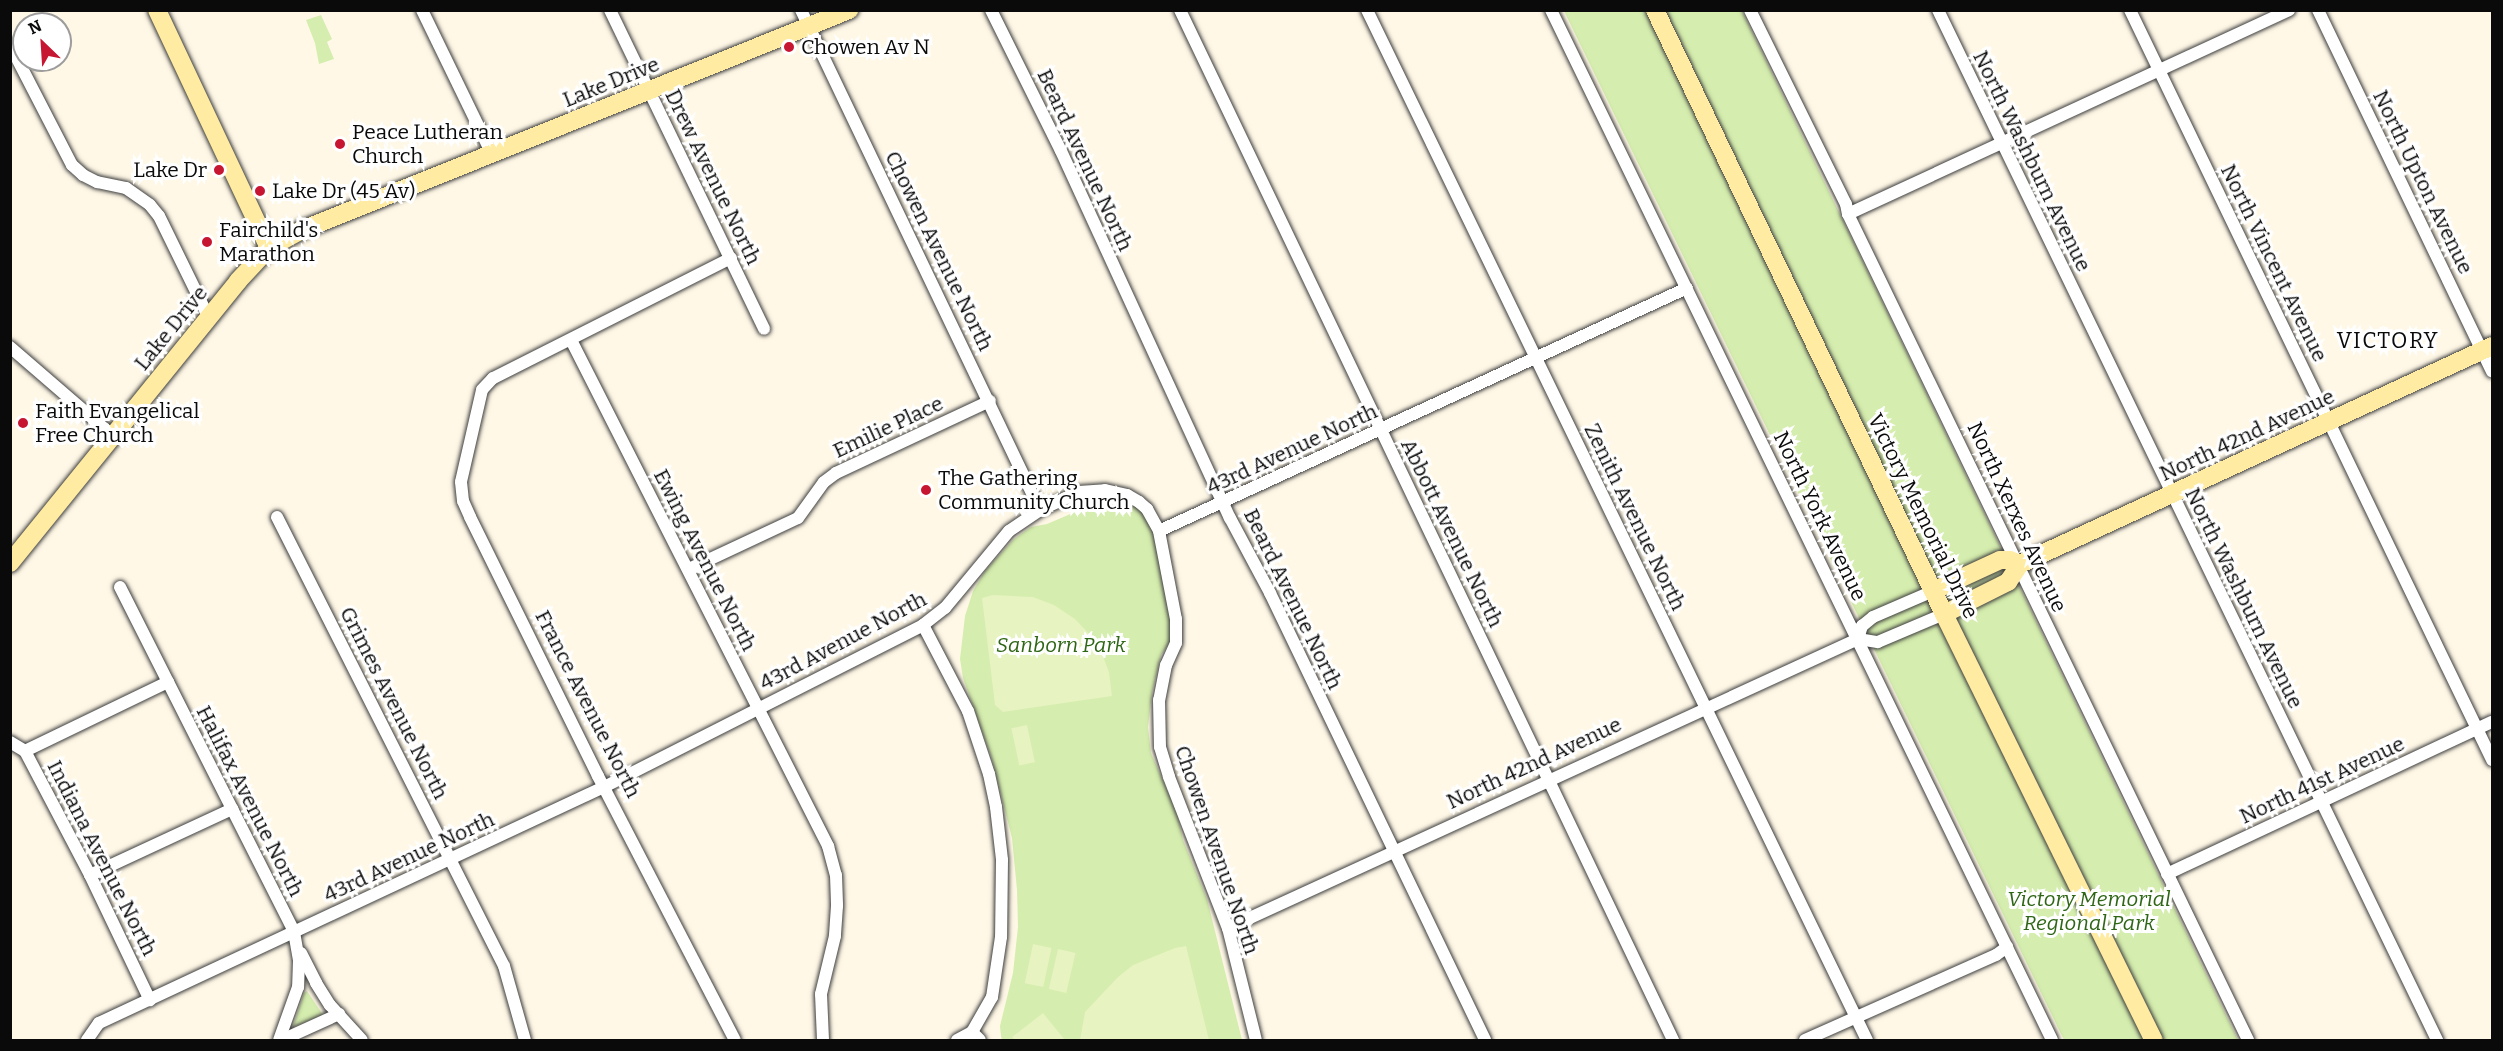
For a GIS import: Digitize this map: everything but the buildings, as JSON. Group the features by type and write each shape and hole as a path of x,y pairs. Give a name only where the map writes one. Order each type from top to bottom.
{"street":[{"path":"157,10 269,248"},
{"path":"422,10 492,154"},
{"name":"Drew Avenue North","path":"610,10 764,329"},
{"name":"Lake Drive","path":"10,563 243,274 269,248 302,230 649,91 805,19 849,10"},
{"name":"Beard Avenue North","path":"991,10 1066,162 1223,503 1270,593 1485,1041"},
{"name":"Abbott Avenue North","path":"1180,10 1674,1041"},
{"name":"Zenith Avenue North","path":"1367,10 1868,1041"},
{"name":"North York Avenue","path":"1551,10 2052,1041"},
{"name":"Victory Memorial Drive","path":"1654,10 1944,614 2154,1041"},
{"name":"North Xerxes Avenue","path":"1750,10 2020,564 2026,582 2248,1041"},
{"name":"North Washburn Avenue","path":"1938,10 2437,1041"},
{"name":"North Vincent Avenue","path":"2130,10 2493,760"},
{"path":"1848,214 2289,10"},
{"name":"North Upton Avenue","path":"2318,10 2488,348 2493,371"},
{"name":"Chowen Avenue North","path":"805,19 990,401 1040,510"},
{"path":"10,45 72,165 83,175 97,182 126,188 150,205 159,216 209,318"},
{"path":"571,340 731,258"},
{"name":"43rd Avenue North","path":"87,1041 99,1023 604,787 923,624 945,608 1009,531 1040,510 1079,492 1105,490 1127,495 1139,502 1147,509 1159,531 1687,288"},
{"name":"France Avenue North","path":"571,340 493,378 482,390 463,464 461,482 463,501 604,787 735,1041"},
{"name":"Ewing Avenue North","path":"571,340 758,709 816,818 828,846 836,875 835,936 821,994 820,1023 823,1041"},
{"path":"10,347 112,435"},
{"name":"North 42nd Avenue","path":"1228,928 1858,639 1878,642 1944,614 2008,582 2020,564 2488,348"},
{"name":"Emilie Place","path":"689,569 798,518 824,482 836,473 990,401"},
{"name":"Grimes Avenue North","path":"278,517 504,966 525,1041"},
{"name":"Chowen Avenue North","path":"1159,531 1176,619 1176,643 1166,665 1159,700 1160,747 1168,777 1228,928 1256,1041"},
{"name":"North 42nd Avenue","path":"1858,639 1862,626 1873,617 2000,560 2020,564"},
{"name":"Halifax Avenue North","path":"120,586 294,932 299,961 298,987 281,1041"},
{"path":"923,624 968,711 989,774 996,807 1002,860 1001,936 992,997 976,1036 957,1041"},
{"path":"25,751 168,682"},
{"name":"North 41st Avenue","path":"2167,874 2493,722"},
{"name":"Indiana Avenue North","path":"10,742 25,751 90,875 150,1000"},
{"path":"90,875 232,809"},
{"path":"294,932 316,983 362,1041"},
{"path":"1804,1041 1996,955 2007,947"},
{"path":"281,1041 339,1014"}],"green space":[{"name":"Victory Memorial Regional Park","path":"1564,11 1742,11 2238,1040 2064,1040"},
{"path":"321,15 332,39 327,42 334,59 319,64 315,43 306,20"},
{"name":"Sanborn Park","path":"1098,495 1134,501 1150,524 1156,539 1170,604 1172,640 1161,655 1152,693 1148,727 1151,753 1177,813 1183,840 1207,899 1242,1040 1002,1040 1000,1026 1013,973 1018,927 1017,890 1012,838 992,759 963,678 960,659 965,616 973,591 985,571 1014,539 1031,527 1047,524 1075,512"},
{"path":"993,595 1033,597 1054,605 1075,619 1094,639 1101,651 1109,672 1112,696 1003,712 995,705 982,598"},
{"path":"1027,725 1035,762 1019,765 1011,728"},
{"path":"1033,944 1052,948 1043,987 1025,983"},
{"path":"1186,946 1209,1040 1080,1040 1085,1012 1118,977 1133,965 1175,948"},
{"path":"1058,949 1076,953 1066,993 1049,989"},
{"path":"307,991 323,1015 293,1027 304,993"},
{"path":"1043,1013 1065,1040 1015,1040 1012,1037"}],"place":[{"name":"Chowen Av N","path":"789,47"},
{"name":"Peace Lutheran Church","path":"340,144"},
{"name":"Lake Dr","path":"219,170"},
{"name":"Lake Dr (45 Av)","path":"260,191"},
{"name":"Fairchild's Marathon","path":"207,242"},
{"name":"Faith Evangelical Free Church","path":"23,423"},
{"name":"The Gathering Community Church","path":"926,490"}],"district":[{"name":"VICTORY","path":"2388,341"}]}
